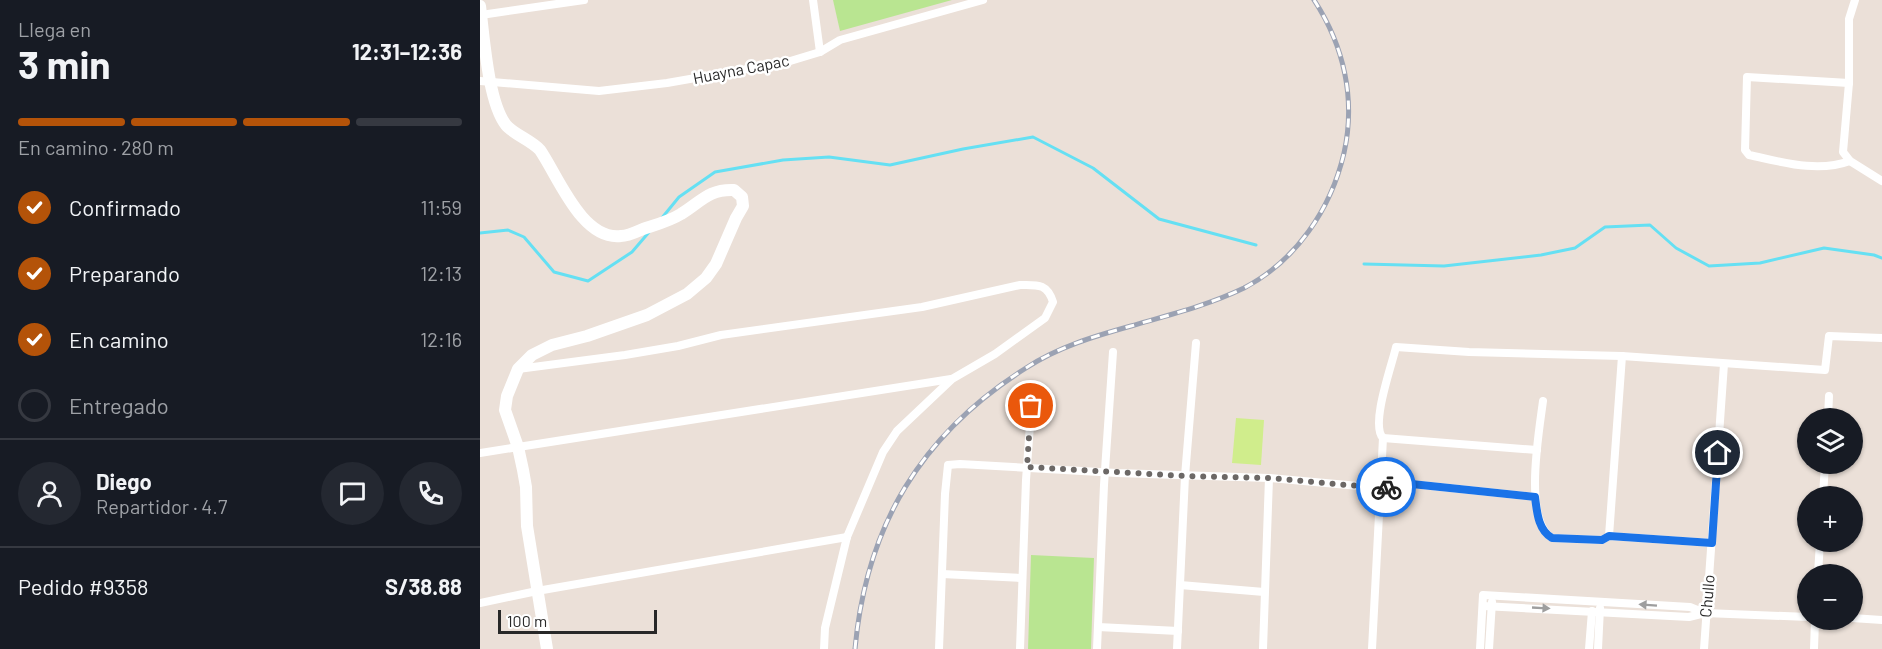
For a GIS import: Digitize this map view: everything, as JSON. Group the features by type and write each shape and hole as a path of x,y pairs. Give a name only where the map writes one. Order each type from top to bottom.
{"street":[{"path":"547,649 527,526 526,488 518,447 506,410 507,396 518,369 532,355 552,345 587,336 647,315 687,294 706,278 716,264 743,206 742,197 734,190 722,189 711,193 681,215 620,237 606,235 595,229 572,205 540,150 528,139 508,127 499,115 485,81 481,11 584,0"},
{"path":"813,0 820,52"},
{"name":"Huayna Capac","path":"485,81 599,91 667,83 787,62 820,52 840,40 983,0"},
{"path":"1855,0 1849,19 1849,83 1843,152 1850,161 1882,181"},
{"path":"1849,83 1747,77 1745,150 1749,155 1796,166 1836,166 1850,161"},
{"path":"518,369 625,355 678,346 721,335 922,307 1020,285 1036,285 1050,292 1053,302 1045,318 995,354 952,379 897,431 883,452 847,537 825,628 824,649"},
{"path":"1537,450 1383,438 1379,435 1378,425 1382,399 1396,347 1622,357 1824,370 1829,336 1882,338"},
{"path":"1177,649 1185,476 1196,344"},
{"path":"1097,649 1113,352"},
{"path":"1609,536 1622,357"},
{"name":"Chullo","path":"1704,649 1724,364"},
{"path":"480,453 952,379"},
{"path":"1020,649 1027,467 1033,384"},
{"path":"1828,408 1829,396"},
{"path":"1542,401 1535,497 1538,517 1545,534 1552,538 1602,540 1609,536 1712,543"},
{"path":"1372,649 1383,438"},
{"path":"939,649 948,465 1269,478 1381,488 1402,483 1535,497"},
{"path":"1263,649 1269,478"},
{"path":"480,603 847,537"},
{"path":"942,574 1022,578"},
{"path":"1180,585 1264,592"},
{"path":"1489,649 1487,606 1483,595 1689,617 1706,613 1797,616"},
{"path":"1487,606 1598,608"},
{"path":"1480,649 1487,606"},
{"path":"1589,649 1598,608"},
{"path":"1598,608 1598,649"},
{"path":"1863,619 1882,620"},
{"path":"1098,627 1178,631"},
{"path":"1814,649 1815,630"}],"green space":[{"path":"833,0 952,0 840,31"},
{"path":"1236,418 1264,420 1261,465 1232,463"},
{"path":"1031,555 1094,558 1091,649 1028,649"}],"waterway":[{"path":"661,219 679,197 715,172 783,160 829,157 890,165 1033,137 1093,168 1159,219 1256,245"},
{"path":"1364,264 1444,266 1541,255 1575,248 1605,227 1650,225 1676,248 1709,266 1760,263 1824,248 1882,258"},
{"path":"480,233 508,230 524,237 554,272 588,281 632,252 650,231"}],"railway":[{"path":"855,649 861,604 872,562 886,523 905,487 929,453 957,422 989,394 1051,354 1090,338 1203,305 1244,288 1263,277 1280,263 1309,231 1330,194 1338,174 1344,153 1349,113 1348,93 1340,54 1314,0"}],"way so far":[{"path":"1031,406 1027,467 1185,476 1269,478 1386,487"}],"route":[{"path":"1386,487 1402,483 1535,497 1538,517 1545,534 1552,538 1602,540 1609,536 1712,543 1718,453"}]}
